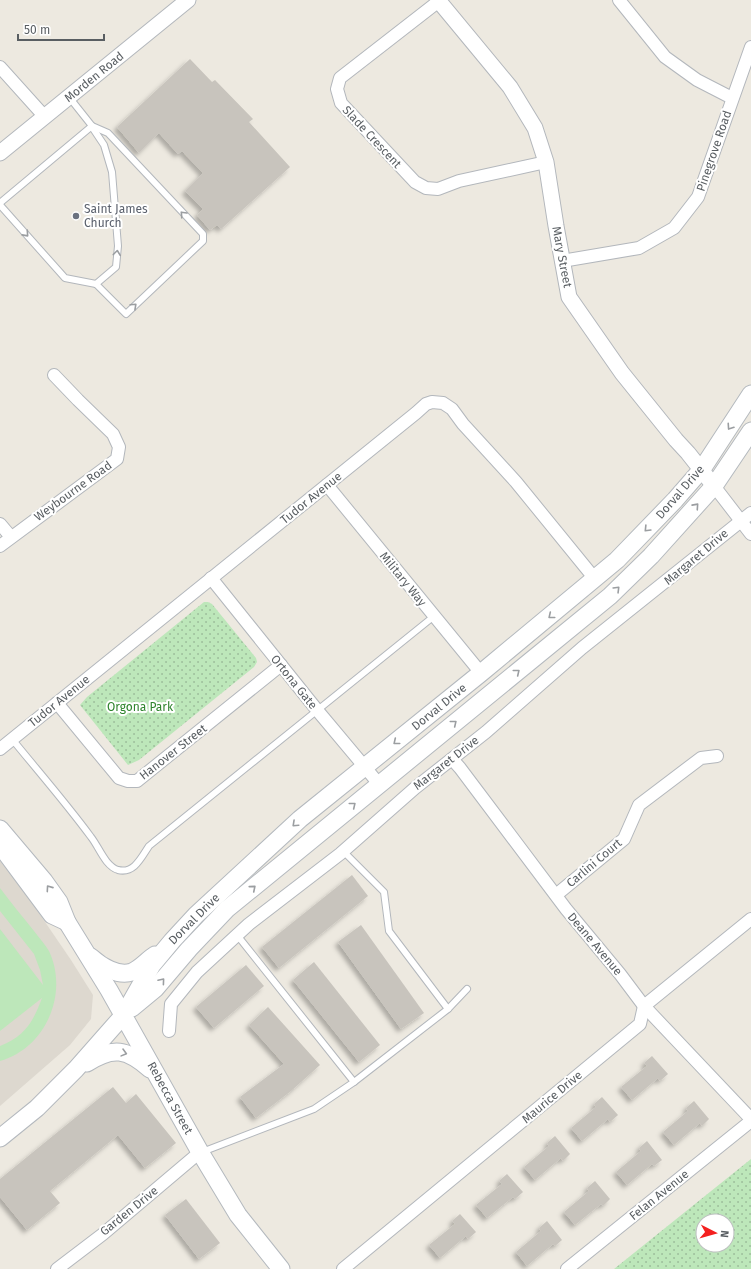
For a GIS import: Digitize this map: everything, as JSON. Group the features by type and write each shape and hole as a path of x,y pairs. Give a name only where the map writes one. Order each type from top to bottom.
{"main road":[{"name":"Dorval Drive","path":"123,1016 152,965 172,941 196,915 300,819 481,673 617,560 675,500 702,469 751,394"},
{"name":"Dorval Drive","path":"0,1138 37,1108 76,1069 123,1016 155,989 189,949 227,909 610,596 650,556 714,486 751,431"},
{"name":"Rebecca Street","path":"0,829 59,902 67,922 83,950 105,984 200,1152 238,1215 281,1269"},
{"path":"0,846 52,915 67,922"},
{"path":"83,950 97,962 122,973 131,972 142,966 172,941"},
{"path":"76,1069 98,1056 120,1051 132,1055 158,1076"}],"street":[{"name":"Mary Street","path":"438,0 510,87 535,128 546,162 569,297 622,373 676,440 702,469 751,534"},
{"name":"Slade Crescent","path":"438,0 340,78 336,89 340,103 415,182 426,188 438,189 459,181 546,162"},
{"path":"618,0 665,57 697,80 732,98"},
{"name":"Morden Road","path":"0,153 186,1"},
{"name":"Pinegrove Road","path":"562,261 639,248 674,228 698,197 751,47"},
{"path":"0,66 45,117"},
{"name":"Weybourne Road","path":"0,546 117,459 119,447 113,434 54,375"},
{"name":"Tudor Avenue","path":"0,749 426,404 432,402 443,403 452,409 463,424 516,482 596,579"},
{"name":"Military Way","path":"327,485 433,617 481,673"},
{"name":"Margaret Drive","path":"169,1031 171,1004 197,972 249,924 343,851 415,788 486,732 582,648 751,513"},
{"path":"0,524 11,537"},
{"name":"Ortona Gate","path":"211,578 281,666 379,784"},
{"name":"Hanover Street","path":"57,703 119,778 128,781 137,781 281,666"},
{"name":"Carlini Court","path":"556,895 624,839 639,805 702,758 717,756"},
{"name":"Deane Avenue","path":"452,759 556,895 644,1006 751,1120"},
{"path":"644,1006 751,919"},
{"name":"Maurice Drive","path":"343,1269 640,1024 644,1006"},
{"name":"Felan Avenue","path":"566,1269 751,1120"},
{"name":"Garden Drive","path":"57,1269 103,1234 200,1152"}],"lane":[{"path":"69,98 92,126 104,145 112,172 118,246 116,267 96,284"},
{"path":"92,126 108,134 203,234 203,241 126,314 96,284 65,278 0,204 92,126"},
{"path":"12,739 91,837 108,863 119,870 132,869 138,864 149,846 433,617"},
{"path":"343,851 384,892 389,931 448,1009"},
{"path":"237,935 354,1082"},
{"path":"200,1152 314,1109 354,1082 448,1009 467,988"}],"shaded area":[{"path":"0,861 30,900 93,995 91,1019 70,1045 0,1106"}],"green space":[{"name":"Orgona Park","path":"204,602 212,604 256,658 257,662 254,667 139,760 128,765 80,705 87,697"},
{"path":"0,888 49,951 55,967 56,984 54,1001 49,1017 41,1032 30,1044 16,1054 0,1061 0,1046 16,1038 22,1033 35,1014 42,998 0,1031 0,929 43,985 40,970 34,954 0,911"},
{"path":"751,1159 751,1269 614,1269"}],"building":[{"path":"190,59 212,82 215,80 253,119 249,122 290,167 221,229 217,225 210,230 197,215 203,209 185,191 203,173 182,151 178,154 159,133 139,153 117,127"},
{"path":"352,875 368,896 279,968 262,947"},
{"path":"361,925 424,1013 401,1029 338,942"},
{"path":"314,962 380,1045 359,1062 293,980"},
{"path":"246,965 264,986 214,1028 196,1007"},
{"path":"268,1007 320,1065 291,1091 256,1118 240,1097 284,1064 249,1025"},
{"path":"652,1056 668,1074 660,1081 658,1078 632,1100 621,1087 647,1066 644,1063"},
{"path":"113,1087 126,1103 136,1094 176,1143 145,1168 118,1135 50,1191 60,1203 27,1230 0,1197 0,1179"},
{"path":"602,1097 618,1115 610,1122 608,1119 582,1141 571,1128 596,1107 594,1104"},
{"path":"694,1101 709,1119 702,1126 700,1123 674,1145 663,1132 688,1111 686,1108"},
{"path":"555,1136 570,1154 563,1161 561,1158 535,1180 524,1167 549,1146 547,1143"},
{"path":"647,1141 662,1160 654,1166 652,1164 627,1185 616,1172 641,1151 639,1148"},
{"path":"507,1174 523,1192 515,1199 513,1197 487,1218 476,1205 502,1184 499,1181"},
{"path":"595,1181 610,1199 603,1206 601,1204 575,1225 564,1212 589,1191 587,1188"},
{"path":"186,1199 220,1243 199,1259 165,1215"},
{"path":"460,1214 476,1232 468,1239 466,1236 440,1258 429,1245 455,1224 452,1221"},
{"path":"547,1221 562,1240 555,1246 553,1244 527,1266 516,1252 541,1231 539,1228"}],"place":[{"name":"Saint James Church","path":"76,216"}]}
